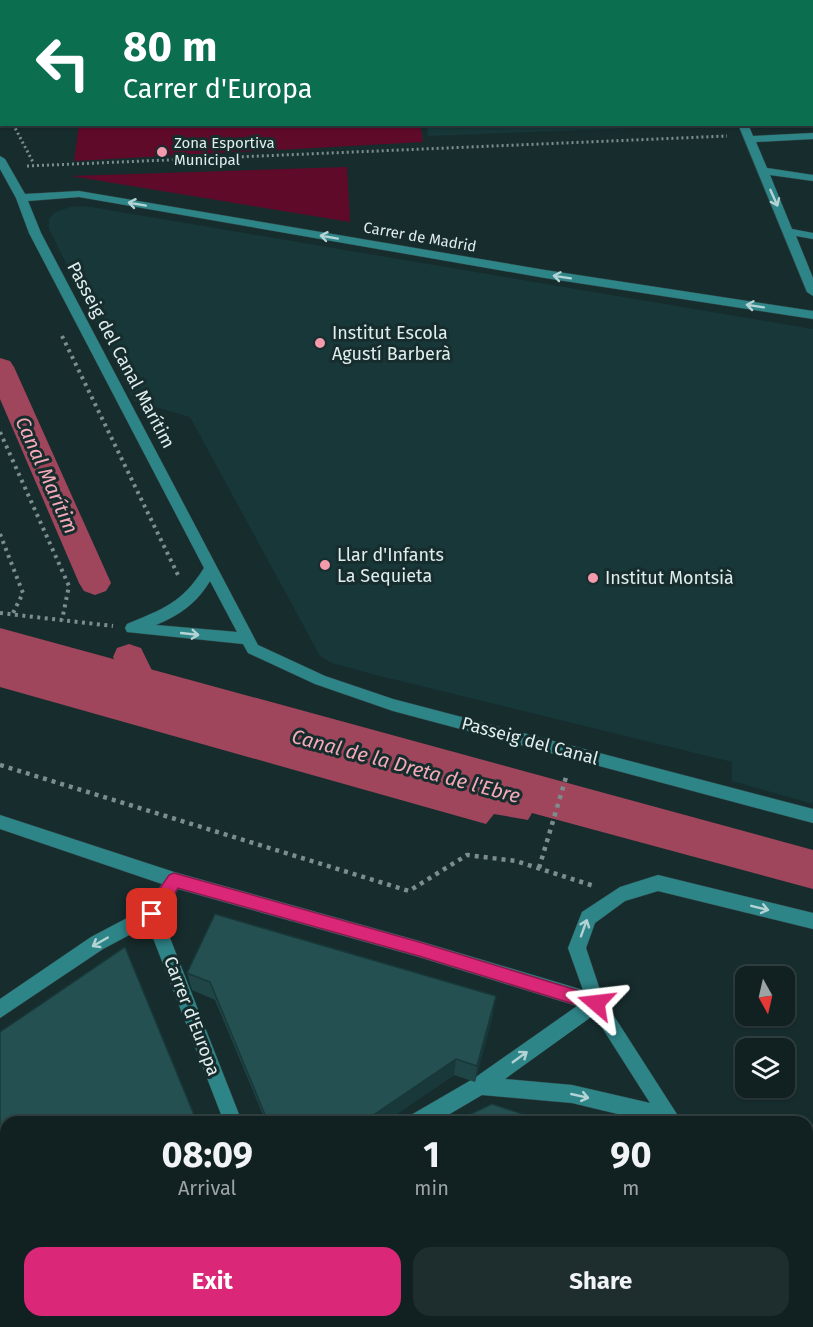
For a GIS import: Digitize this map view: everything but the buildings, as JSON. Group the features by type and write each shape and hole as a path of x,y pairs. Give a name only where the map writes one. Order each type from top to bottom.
{"street":[{"path":"743,126 813,292"},
{"path":"748,138 813,136"},
{"name":"Passeig del Canal Marítim","path":"0,159 21,198 35,233 250,644"},
{"path":"762,171 813,178"},
{"name":"Carrer de Madrid","path":"21,198 78,194 545,274 813,315"},
{"path":"789,231 813,236"},
{"path":"132,628 180,609 191,600 211,568"},
{"path":"132,628 250,644"},
{"name":"Passeig del Canal","path":"250,644 320,680 393,705 813,816"},
{"path":"0,822 174,880 419,949 596,1003"},
{"path":"0,1009 97,943 152,914 174,880"},
{"path":"669,1116 596,1003 577,948 588,918 620,895 658,883 813,921"},
{"name":"Carrer d'Europa","path":"152,914 231,1116"},
{"path":"428,1116 480,1086 596,1003"},
{"path":"480,1086 572,1094 659,1116"}],"path":[{"path":"14,126 34,164"},
{"path":"7,172 34,164 728,136 726,130"},
{"path":"57,326 191,600"},
{"path":"0,432 69,586 62,620"},
{"path":"0,534 23,593 12,615"},
{"path":"0,607 2,613 12,615 132,628"},
{"path":"0,765 409,891 467,855 516,861 620,895"},
{"path":"539,868 569,765"}],"shaded area":[{"name":"Zona Esportiva Municipal","path":"79,126 420,126 423,142 74,161"},
{"path":"427,126 686,126 428,136"},
{"path":"347,167 350,222 71,176"},
{"path":"85,206 813,329 813,804 732,781 732,762 372,674 332,663 320,656 190,417 134,401 49,229 49,219 55,212 70,207"}],"water":[{"name":"Canal de la Dreta de l'Ebre","path":"0,628 813,850 813,889 532,813 528,820 494,814 486,824 0,687"}],"waterway":[{"name":"Canal Marítim","path":"0,367 95,583"},
{"name":"Canal Marítim","path":"129,657 147,695"}],"place":[{"name":"Zona Esportiva Municipal","path":"162,152"},
{"name":"Institut Escola Agustí Barberà","path":"320,343"},
{"name":"Llar d'Infants La Sequieta","path":"325,565"},
{"name":"Institut Montsià","path":"593,578"}],"route":[{"path":"152,914 174,880 419,949 596,1003"}]}
